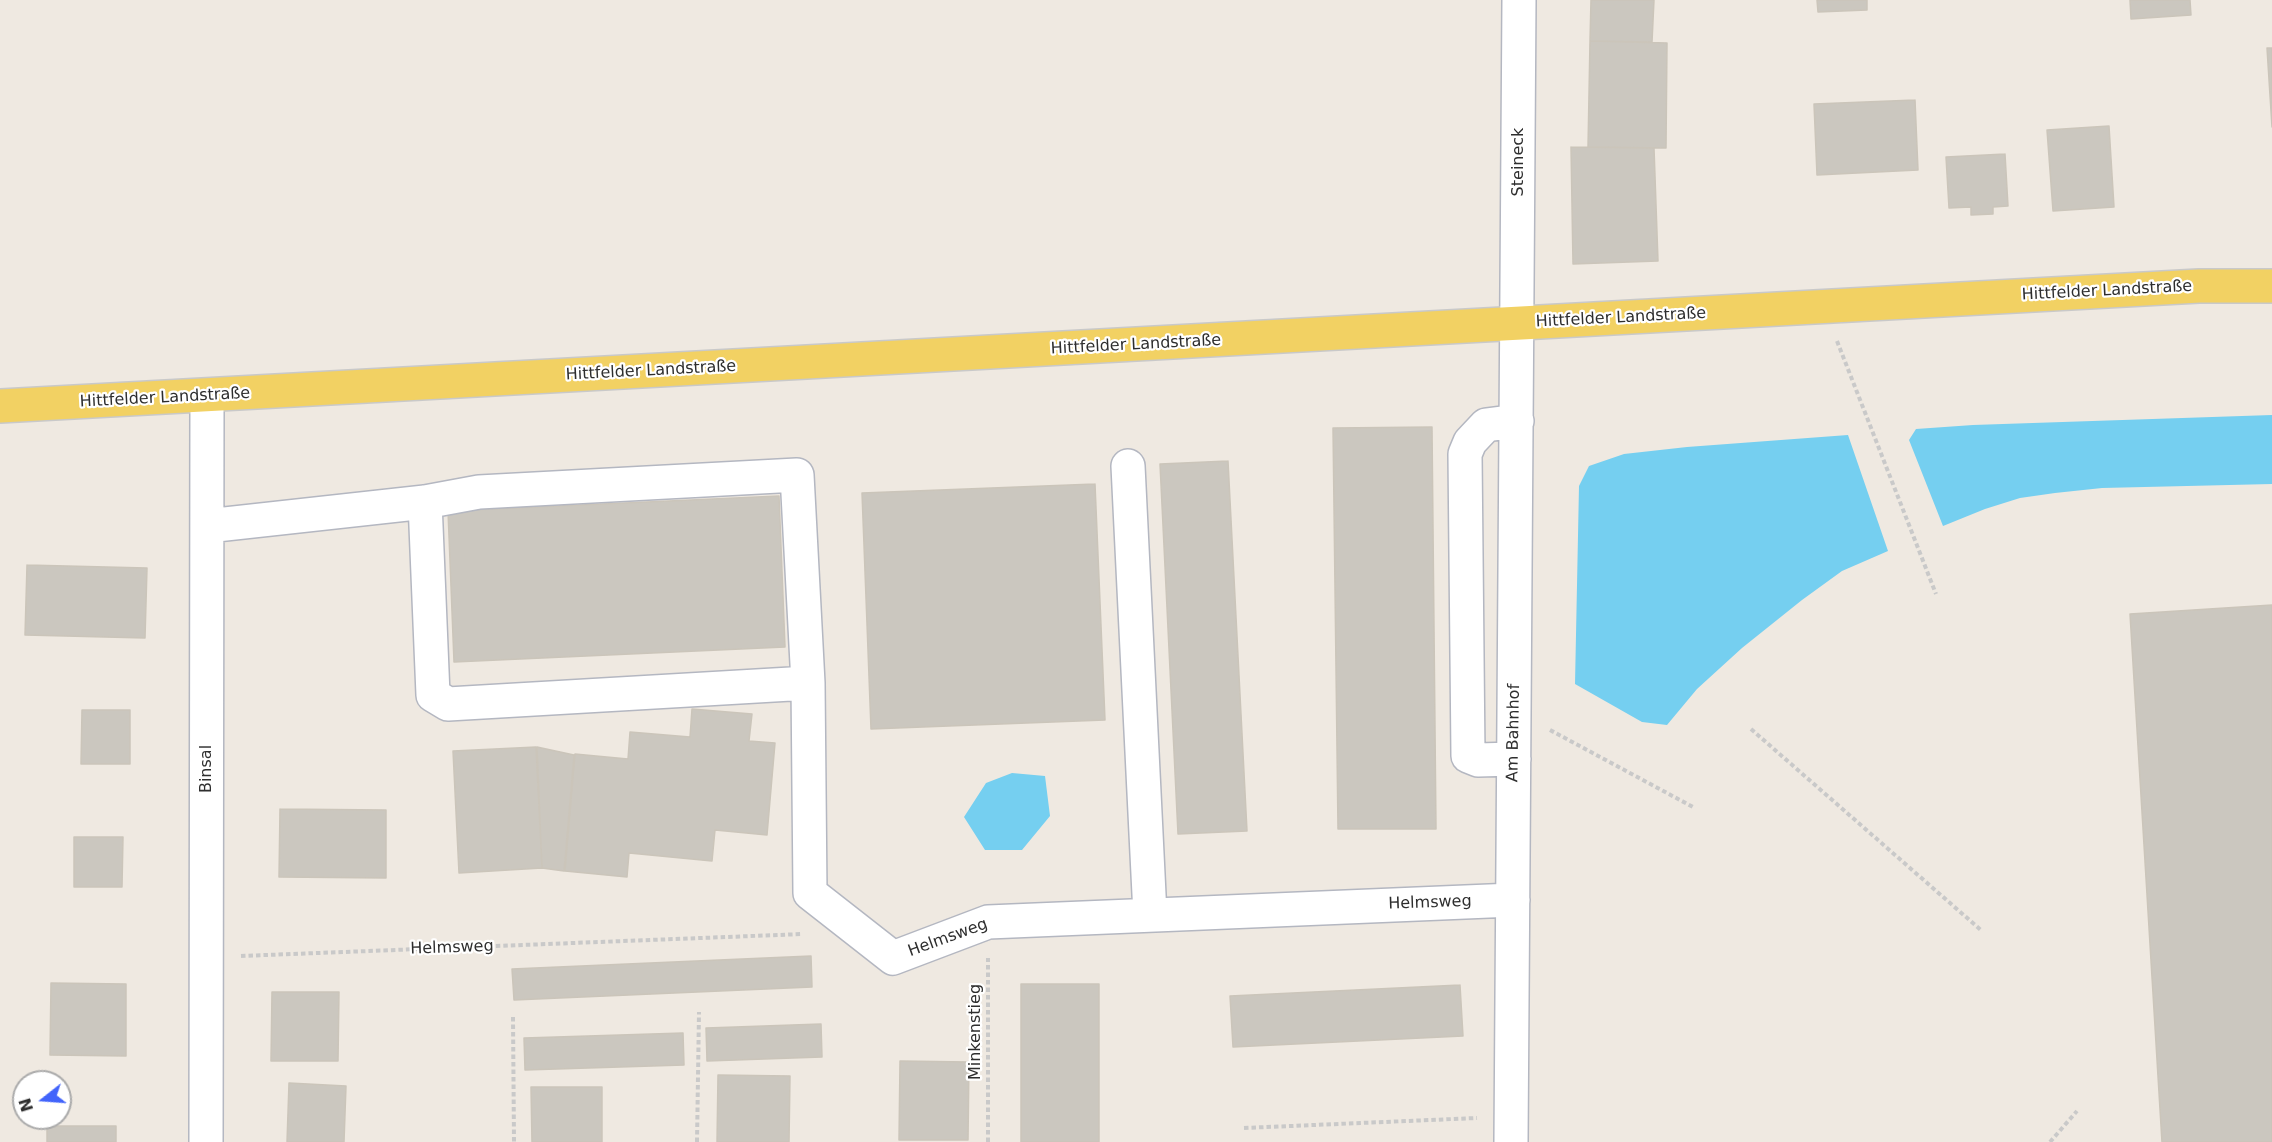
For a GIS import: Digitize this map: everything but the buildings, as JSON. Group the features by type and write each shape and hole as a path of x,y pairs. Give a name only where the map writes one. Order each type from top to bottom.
{"main road":[{"name":"Hittfelder Landstraße","path":"0,406 2199,286 2272,286"}],"street":[{"name":"Steineck","path":"1518,323 1519,0"},
{"name":"Am Bahnhof","path":"1511,1130 1518,323"},
{"name":"Binsal","path":"206,1142 207,396"},
{"path":"1514,759 1478,760 1468,756 1465,454 1470,442 1486,425 1517,421"},
{"path":"1128,466 1150,915"},
{"path":"207,526 425,502 479,492 798,475 808,683 448,704 433,694 425,502"},
{"name":"Helmsweg","path":"808,683 810,893 893,958 988,922 1513,900"}],"path":[{"path":"1824,307 1936,594"},
{"path":"1515,711 1693,807"},
{"path":"1751,729 1982,931"},
{"name":"Minkenstieg","path":"988,922 988,1142"},
{"name":"Helmsweg","path":"208,957 810,934"},
{"path":"697,1142 699,1012"},
{"path":"513,1017 514,1142"},
{"path":"2050,1142 2077,1112"},
{"path":"1244,1128 1511,1130"}],"water":[{"path":"2272,415 2272,484 2102,488 2055,493 2020,498 1943,526 1909,440 1916,429 1973,425"},
{"path":"1848,435 1888,551 1842,571 1802,600 1742,648 1697,689 1667,725 1642,722 1575,684 1579,486 1589,466 1624,454"},
{"path":"1012,773 1045,776 1050,816 1022,850 985,850 964,817 986,783"}]}
